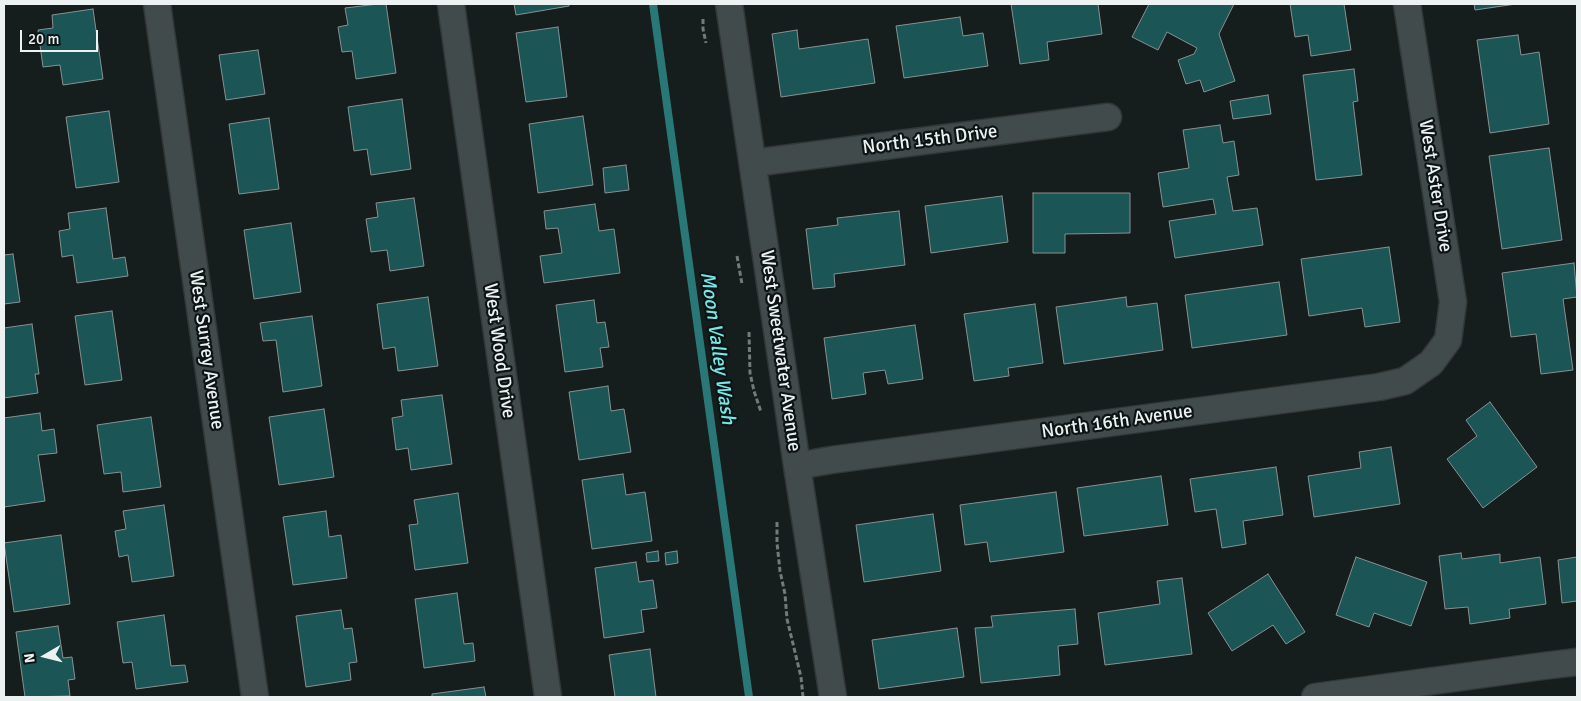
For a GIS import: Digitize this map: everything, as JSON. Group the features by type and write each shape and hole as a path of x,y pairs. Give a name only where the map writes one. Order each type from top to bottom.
{"street":[{"name":"West Surrey Avenue","path":"157,4 255,697"},
{"name":"West Wood Drive","path":"451,4 548,697"},
{"name":"West Sweetwater Avenue","path":"729,4 833,697"},
{"name":"West Aster Drive","path":"1407,4 1453,302 1448,340 1431,364"},
{"name":"North 15th Drive","path":"753,163 1108,116"},
{"name":"North 16th Avenue","path":"797,466 1379,387 1405,381 1431,364"},
{"path":"1315,697 1577,662"}],"building":[{"path":"386,4 396,73 356,79 352,51 342,52 338,27 348,25 345,8"},
{"path":"514,4 569,4 569,6 516,15"},
{"path":"1011,4 1098,4 1102,34 1047,42 1049,60 1020,64"},
{"path":"1149,4 1234,4 1219,34 1235,81 1204,92 1200,80 1186,84 1178,60 1194,54 1197,48 1167,32 1158,50 1132,37"},
{"path":"1290,4 1344,4 1351,50 1311,56 1308,35 1295,37"},
{"path":"1474,4 1516,4 1475,10"},
{"path":"93,9 103,79 63,85 60,65 43,67 38,30 53,28 52,15"},
{"path":"960,17 963,36 983,33 988,66 904,78 896,26"},
{"path":"558,27 567,97 526,102 516,33"},
{"path":"797,30 799,49 868,39 875,83 781,97 772,34"},
{"path":"1518,35 1521,55 1539,52 1549,124 1490,133 1477,40"},
{"path":"258,50 265,94 226,100 219,55"},
{"path":"1354,69 1358,101 1353,102 1362,175 1316,180 1303,75"},
{"path":"1268,95 1271,114 1233,119 1230,101"},
{"path":"402,99 411,169 371,175 367,149 354,151 348,107"},
{"path":"109,111 119,182 76,188 66,117"},
{"path":"583,116 593,185 538,193 529,124"},
{"path":"269,118 279,189 239,194 229,124"},
{"path":"1220,125 1223,143 1234,141 1239,175 1227,177 1233,211 1257,208 1263,245 1175,258 1169,221 1216,214 1213,199 1163,207 1158,173 1189,168 1183,130"},
{"path":"1549,148 1562,240 1502,249 1489,156"},
{"path":"626,165 629,190 605,193 603,168"},
{"path":"1033,193 1130,193 1130,233 1065,234 1065,253 1033,253"},
{"path":"1002,196 1008,242 931,253 925,206"},
{"path":"414,198 424,266 390,271 387,250 371,252 366,219 378,217 376,203"},
{"path":"595,204 599,231 614,229 620,273 544,283 540,256 562,253 558,228 546,229 544,211"},
{"path":"106,208 113,259 125,257 128,276 77,283 73,255 62,257 59,231 70,229 68,213"},
{"path":"899,211 905,265 834,274 835,287 813,289 806,229 838,225 837,218"},
{"path":"291,223 301,292 254,299 244,230"},
{"path":"1389,247 1400,322 1365,327 1362,308 1309,316 1301,259"},
{"path":"13,254 20,302 4,304 4,255"},
{"path":"1574,263 1577,297 1563,299 1573,370 1541,374 1536,334 1511,337 1502,273"},
{"path":"1279,282 1287,335 1192,348 1185,295"},
{"path":"428,297 438,366 398,371 395,347 383,349 377,304"},
{"path":"1126,297 1127,307 1157,303 1163,350 1064,364 1056,307"},
{"path":"594,300 597,323 605,322 609,347 600,348 603,367 565,372 556,305"},
{"path":"1035,304 1043,363 1008,368 1009,376 974,381 964,314"},
{"path":"112,311 122,380 85,385 75,316"},
{"path":"312,316 322,386 283,392 276,340 263,341 260,323"},
{"path":"32,324 39,374 35,374 38,393 4,398 4,328"},
{"path":"915,325 923,379 888,384 885,370 863,373 866,394 832,399 824,338"},
{"path":"608,386 611,411 624,409 631,452 579,460 569,392"},
{"path":"442,395 452,464 411,470 408,448 396,450 392,418 403,416 401,400"},
{"path":"1490,402 1537,467 1483,508 1447,459 1477,436 1466,420"},
{"path":"324,409 334,477 279,485 269,417"},
{"path":"40,413 42,431 54,429 57,453 38,455 45,501 4,507 4,418"},
{"path":"151,417 161,487 123,492 121,472 104,474 97,425"},
{"path":"1391,447 1400,504 1314,517 1308,476 1361,468 1359,452"},
{"path":"1276,467 1283,515 1243,521 1246,544 1222,548 1216,509 1195,512 1190,479"},
{"path":"623,474 626,495 645,492 652,541 592,549 582,480"},
{"path":"1161,476 1168,525 1084,536 1077,488"},
{"path":"1056,492 1064,552 990,562 987,542 965,545 960,505"},
{"path":"458,493 468,563 415,570 409,525 418,524 414,500"},
{"path":"164,505 174,576 132,582 128,555 119,557 115,531 126,529 123,511"},
{"path":"326,511 329,537 341,535 347,578 293,585 283,517"},
{"path":"933,514 941,571 864,582 856,525"},
{"path":"61,535 70,604 14,612 4,543"},
{"path":"658,551 659,561 647,562 646,553"},
{"path":"677,551 678,563 666,565 665,553"},
{"path":"1461,553 1462,559 1500,554 1500,563 1540,557 1546,604 1509,609 1510,618 1470,624 1468,607 1445,609 1439,556"},
{"path":"1356,557 1427,582 1411,626 1374,613 1369,627 1336,615"},
{"path":"1577,557 1577,601 1562,603 1558,560"},
{"path":"636,562 639,582 653,580 657,608 641,610 644,632 604,638 595,568"},
{"path":"1268,574 1305,632 1286,644 1273,625 1232,651 1208,613"},
{"path":"1182,578 1192,654 1105,665 1098,613 1160,604 1157,581"},
{"path":"457,593 464,644 473,643 475,661 424,668 415,599"},
{"path":"1075,609 1078,644 1058,646 1060,675 981,683 975,628 993,627 991,616"},
{"path":"341,610 344,629 352,628 357,662 349,663 351,680 306,687 296,616"},
{"path":"164,615 171,666 185,665 188,682 136,689 132,662 123,663 117,622"},
{"path":"58,626 63,658 72,657 75,679 68,680 70,696 25,697 16,632"},
{"path":"957,628 964,677 879,689 872,640"},
{"path":"650,649 656,697 615,697 609,655"},
{"path":"484,687 486,697 432,697 432,694"}],"waterway":[{"name":"Moon Valley Wash","path":"653,4 749,697"}]}
